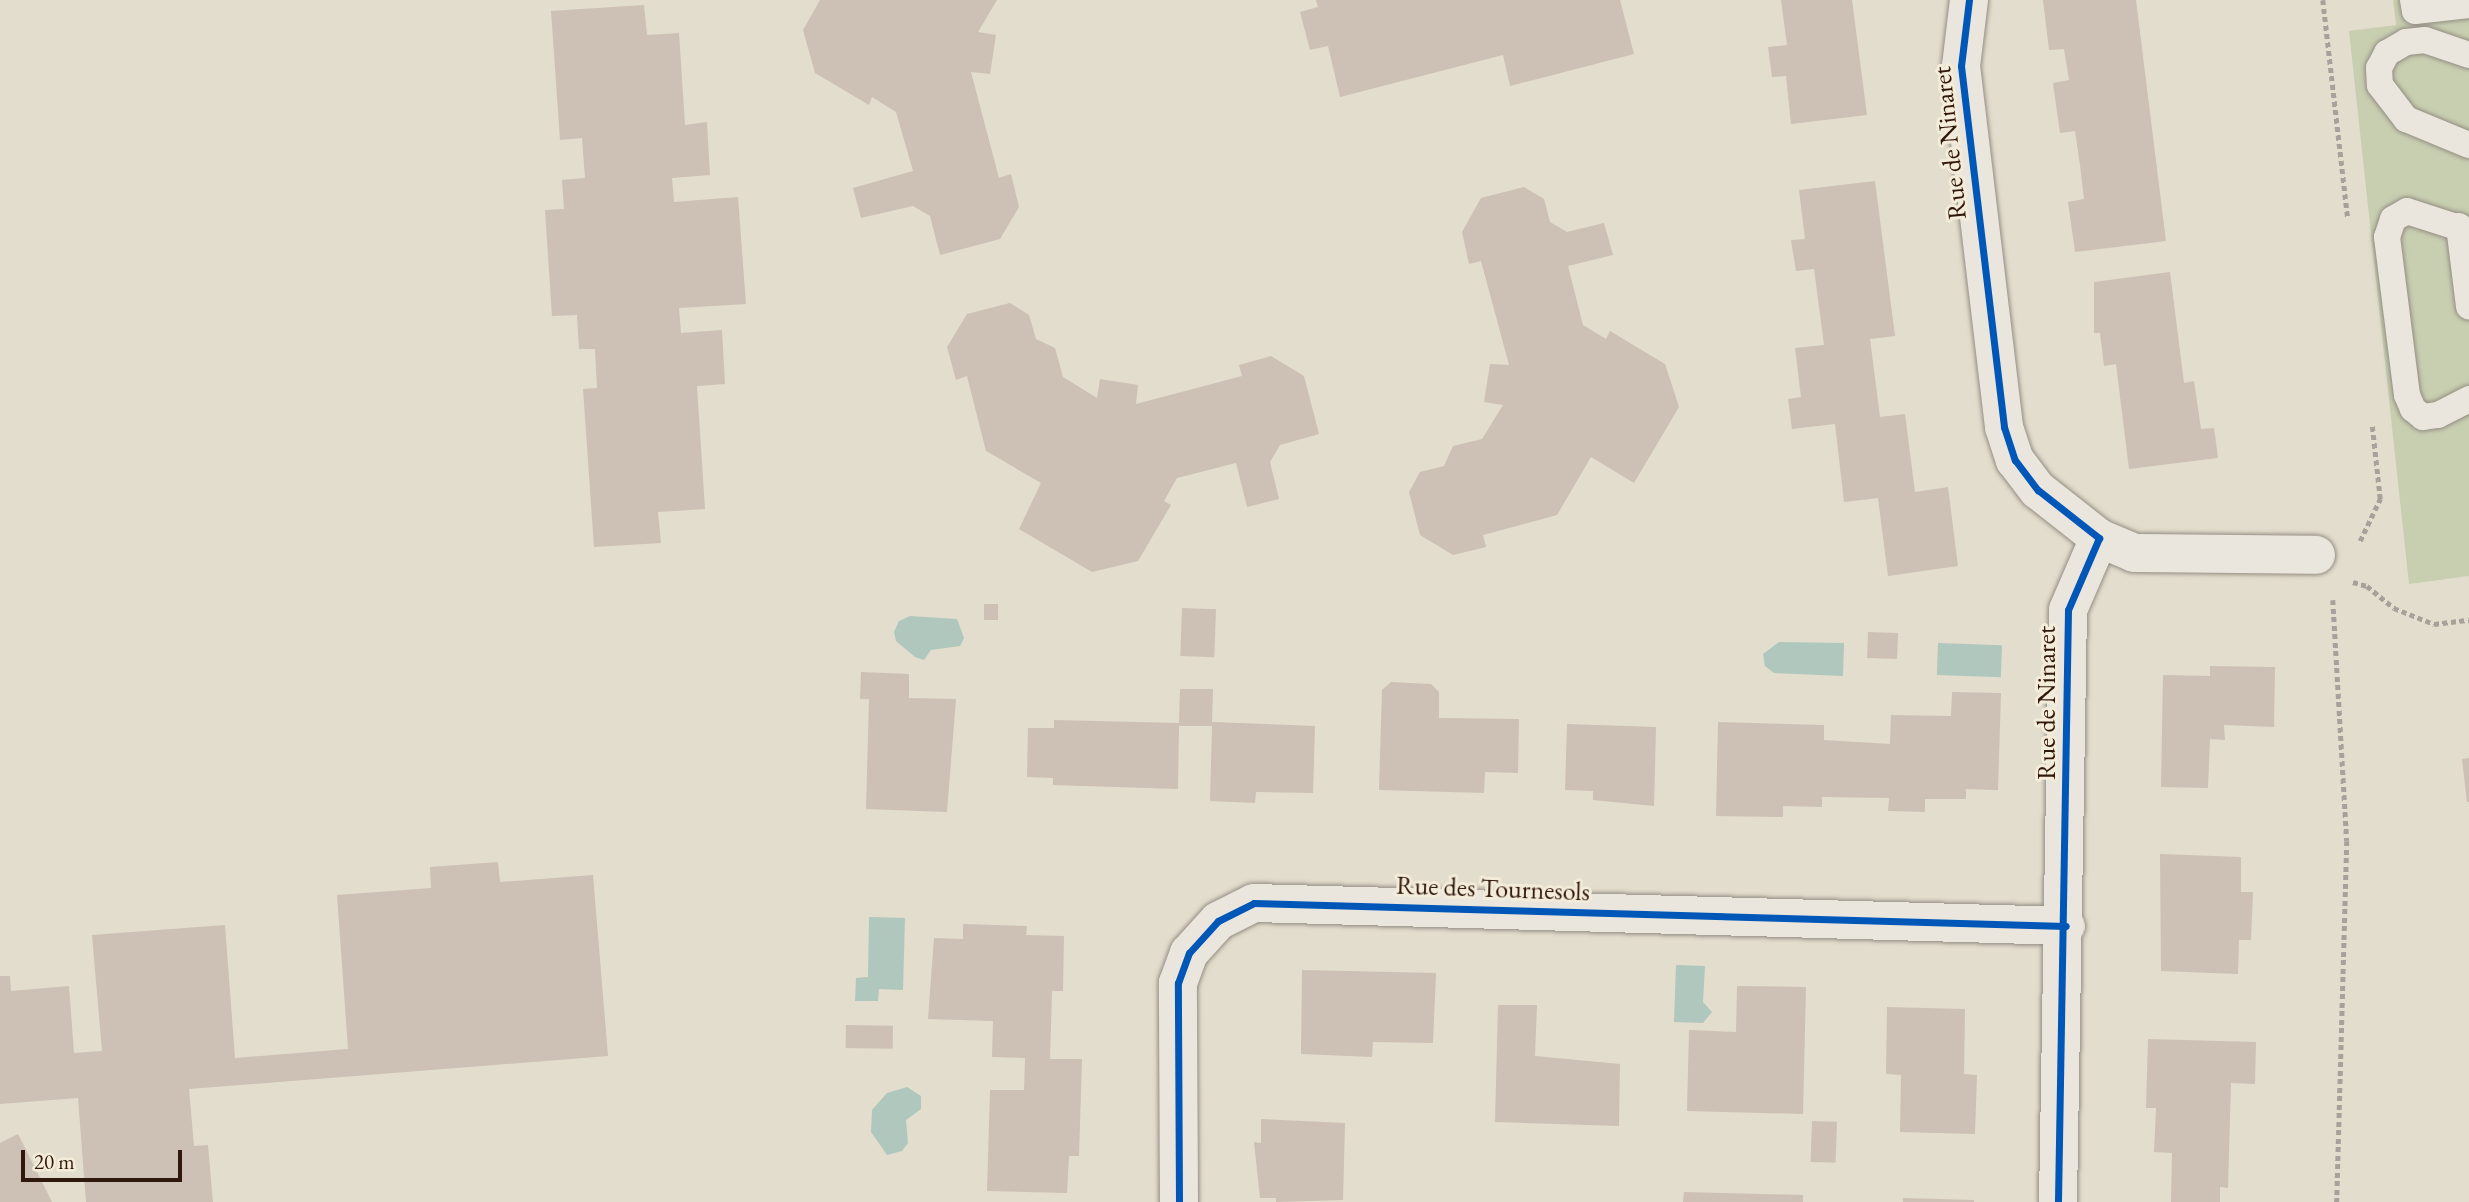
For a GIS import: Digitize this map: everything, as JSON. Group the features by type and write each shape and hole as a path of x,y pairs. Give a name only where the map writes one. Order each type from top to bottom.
{"street":[{"name":"Rue de Ninaret","path":"1969,0 1961,66 2004,428 2015,460 2038,490 2099,538 2134,554 2330,568"},
{"name":"Rue de Ninaret","path":"2058,1202 2066,926 2068,610 2099,538"},
{"name":"Rue des Tournesols","path":"1179,1202 1178,983 1189,953 1218,920 1254,903 2066,926"}],"lane":[{"path":"2413,0 2415,11 2469,5"},
{"path":"2469,55 2425,40 2406,42 2387,53 2379,68 2380,85 2406,119 2469,145"},
{"path":"2469,306 2464,228 2407,211 2393,219 2387,237 2407,395 2413,409 2423,417 2438,415 2469,399"}],"path":[{"path":"2330,568 2367,586 2394,608 2434,624 2469,620"},
{"path":"2332,590 2347,841 2337,1202"}],"shaded area":[{"path":"2393,0 2469,0 2469,576 2409,584 2349,31 2396,25"},
{"path":"910,616 957,619 964,638 960,646 931,650 924,660 915,657 896,641 894,632 899,621"},
{"path":"1779,642 1844,643 1843,676 1774,673 1765,666 1763,654"},
{"path":"1938,643 2002,645 2001,677 1937,675"},
{"path":"869,917 905,918 903,990 879,989 878,1001 855,1001 856,978 868,977"},
{"path":"1676,965 1705,966 1703,1002 1712,1012 1703,1023 1674,1022"},
{"path":"907,1087 921,1096 921,1109 906,1120 908,1143 902,1151 887,1155 871,1132 872,1110 887,1093"}],"building":[{"path":"820,0 997,0 978,32 996,35 990,74 971,72 999,178 1011,174 1019,207 1000,239 940,255 930,216 913,206 861,218 853,188 913,171 896,112 872,97 869,105 815,73 803,30"},
{"path":"1316,0 1620,0 1634,54 1510,86 1503,55 1340,97 1328,46 1310,50 1300,12 1318,7"},
{"path":"1781,0 1852,0 1867,115 1791,124 1786,76 1772,77 1768,47 1787,45"},
{"path":"2043,0 2136,0 2166,241 2075,252 2068,202 2084,199 2080,165 2075,131 2060,133 2053,83 2069,80 2064,49 2049,50"},
{"path":"644,5 647,35 679,33 685,125 707,122 710,175 672,178 674,202 738,197 746,304 679,308 681,333 722,330 725,384 697,386 705,509 658,512 661,543 594,547 583,389 597,388 595,349 579,349 577,315 552,316 545,210 564,209 562,180 585,178 582,138 560,140 551,11"},
{"path":"1875,181 1895,336 1870,339 1880,417 1905,414 1915,492 1948,487 1958,566 1888,576 1878,498 1844,502 1835,424 1792,429 1788,399 1801,397 1795,348 1824,345 1814,269 1796,271 1791,240 1805,239 1799,190"},
{"path":"1524,187 1544,199 1550,222 1567,232 1604,223 1613,255 1568,266 1583,325 1606,339 1610,331 1665,364 1679,407 1634,483 1591,457 1557,515 1483,535 1486,547 1453,555 1420,535 1409,492 1420,472 1444,466 1453,446 1482,439 1503,405 1484,402 1490,364 1509,365 1481,261 1469,264 1462,232 1481,198"},
{"path":"2170,272 2184,383 2194,381 2201,429 2214,428 2218,458 2129,469 2116,364 2104,366 2100,333 2094,333 2094,282"},
{"path":"1010,303 1029,315 1036,339 1055,348 1063,377 1097,398 1100,379 1138,385 1136,404 1242,376 1239,365 1271,356 1304,376 1319,434 1280,445 1270,462 1279,499 1247,507 1236,463 1177,478 1164,501 1171,505 1138,561 1092,572 1019,529 1041,483 986,451 967,376 956,380 947,347 967,314"},
{"path":"984,604 998,604 998,620 984,620"},
{"path":"1182,608 1216,609 1214,657 1180,656"},
{"path":"1868,632 1898,633 1897,659 1867,658"},
{"path":"2210,666 2275,667 2274,727 2224,725 2225,740 2210,739 2208,788 2161,787 2163,675 2210,676"},
{"path":"861,672 909,674 909,698 956,699 947,812 866,809 869,699 860,699"},
{"path":"1391,682 1431,684 1439,692 1439,718 1519,719 1518,773 1485,772 1484,793 1379,790 1382,690"},
{"path":"1180,689 1213,689 1212,722 1315,726 1313,793 1256,792 1255,803 1210,801 1212,726 1179,726 1178,789 1053,785 1053,778 1027,777 1028,728 1054,728 1054,720 1179,723"},
{"path":"1952,692 2001,693 1998,790 1966,789 1966,799 1925,799 1925,812 1888,811 1889,798 1822,797 1822,807 1783,806 1783,817 1716,816 1718,722 1824,725 1824,740 1890,744 1891,715 1951,716"},
{"path":"1567,724 1656,727 1654,806 1593,800 1593,791 1565,790"},
{"path":"2469,758 2469,802 2467,802 2462,759"},
{"path":"2160,854 2241,857 2241,892 2253,892 2251,940 2239,940 2238,974 2161,971"},
{"path":"498,862 500,882 593,875 608,1056 189,1089 194,1146 208,1145 213,1202 86,1202 78,1098 0,1104 0,976 10,976 11,991 69,986 74,1053 102,1051 92,935 225,925 235,1058 348,1049 337,895 431,888 430,867"},
{"path":"963,924 1027,926 1026,935 1064,936 1063,991 1052,991 1050,1059 1082,1059 1079,1156 1069,1156 1067,1193 987,1191 990,1090 1024,1090 1025,1058 992,1057 993,1021 928,1019 934,938 963,939"},
{"path":"1302,970 1436,973 1433,1043 1373,1042 1372,1057 1301,1054"},
{"path":"1737,986 1806,987 1803,1114 1687,1111 1689,1030 1736,1032"},
{"path":"1498,1005 1537,1005 1535,1056 1620,1064 1619,1126 1495,1122"},
{"path":"1887,1007 1965,1009 1964,1074 1977,1075 1975,1134 1900,1132 1901,1075 1886,1074"},
{"path":"846,1025 893,1026 893,1049 846,1048"},
{"path":"2148,1039 2256,1042 2255,1084 2231,1083 2228,1188 2220,1187 2220,1202 2171,1202 2172,1153 2154,1152 2156,1108 2146,1108"},
{"path":"1261,1119 1345,1123 1343,1200 1276,1202 1276,1198 1260,1198 1254,1142 1261,1143"},
{"path":"1812,1121 1837,1122 1836,1163 1811,1162"},
{"path":"18,1134 52,1202 0,1202 0,1143"},
{"path":"1684,1192 1803,1195 1803,1202 1683,1202"},
{"path":"1903,1198 1974,1200 1974,1202 1903,1202"}],"cycle path":[{"path":"1969,0 1961,66 2004,427 2015,460 2038,490 2099,538 2068,610 2058,1202"},
{"path":"1179,1202 1178,983 1189,953 1218,921 1254,903 2066,926"}]}
